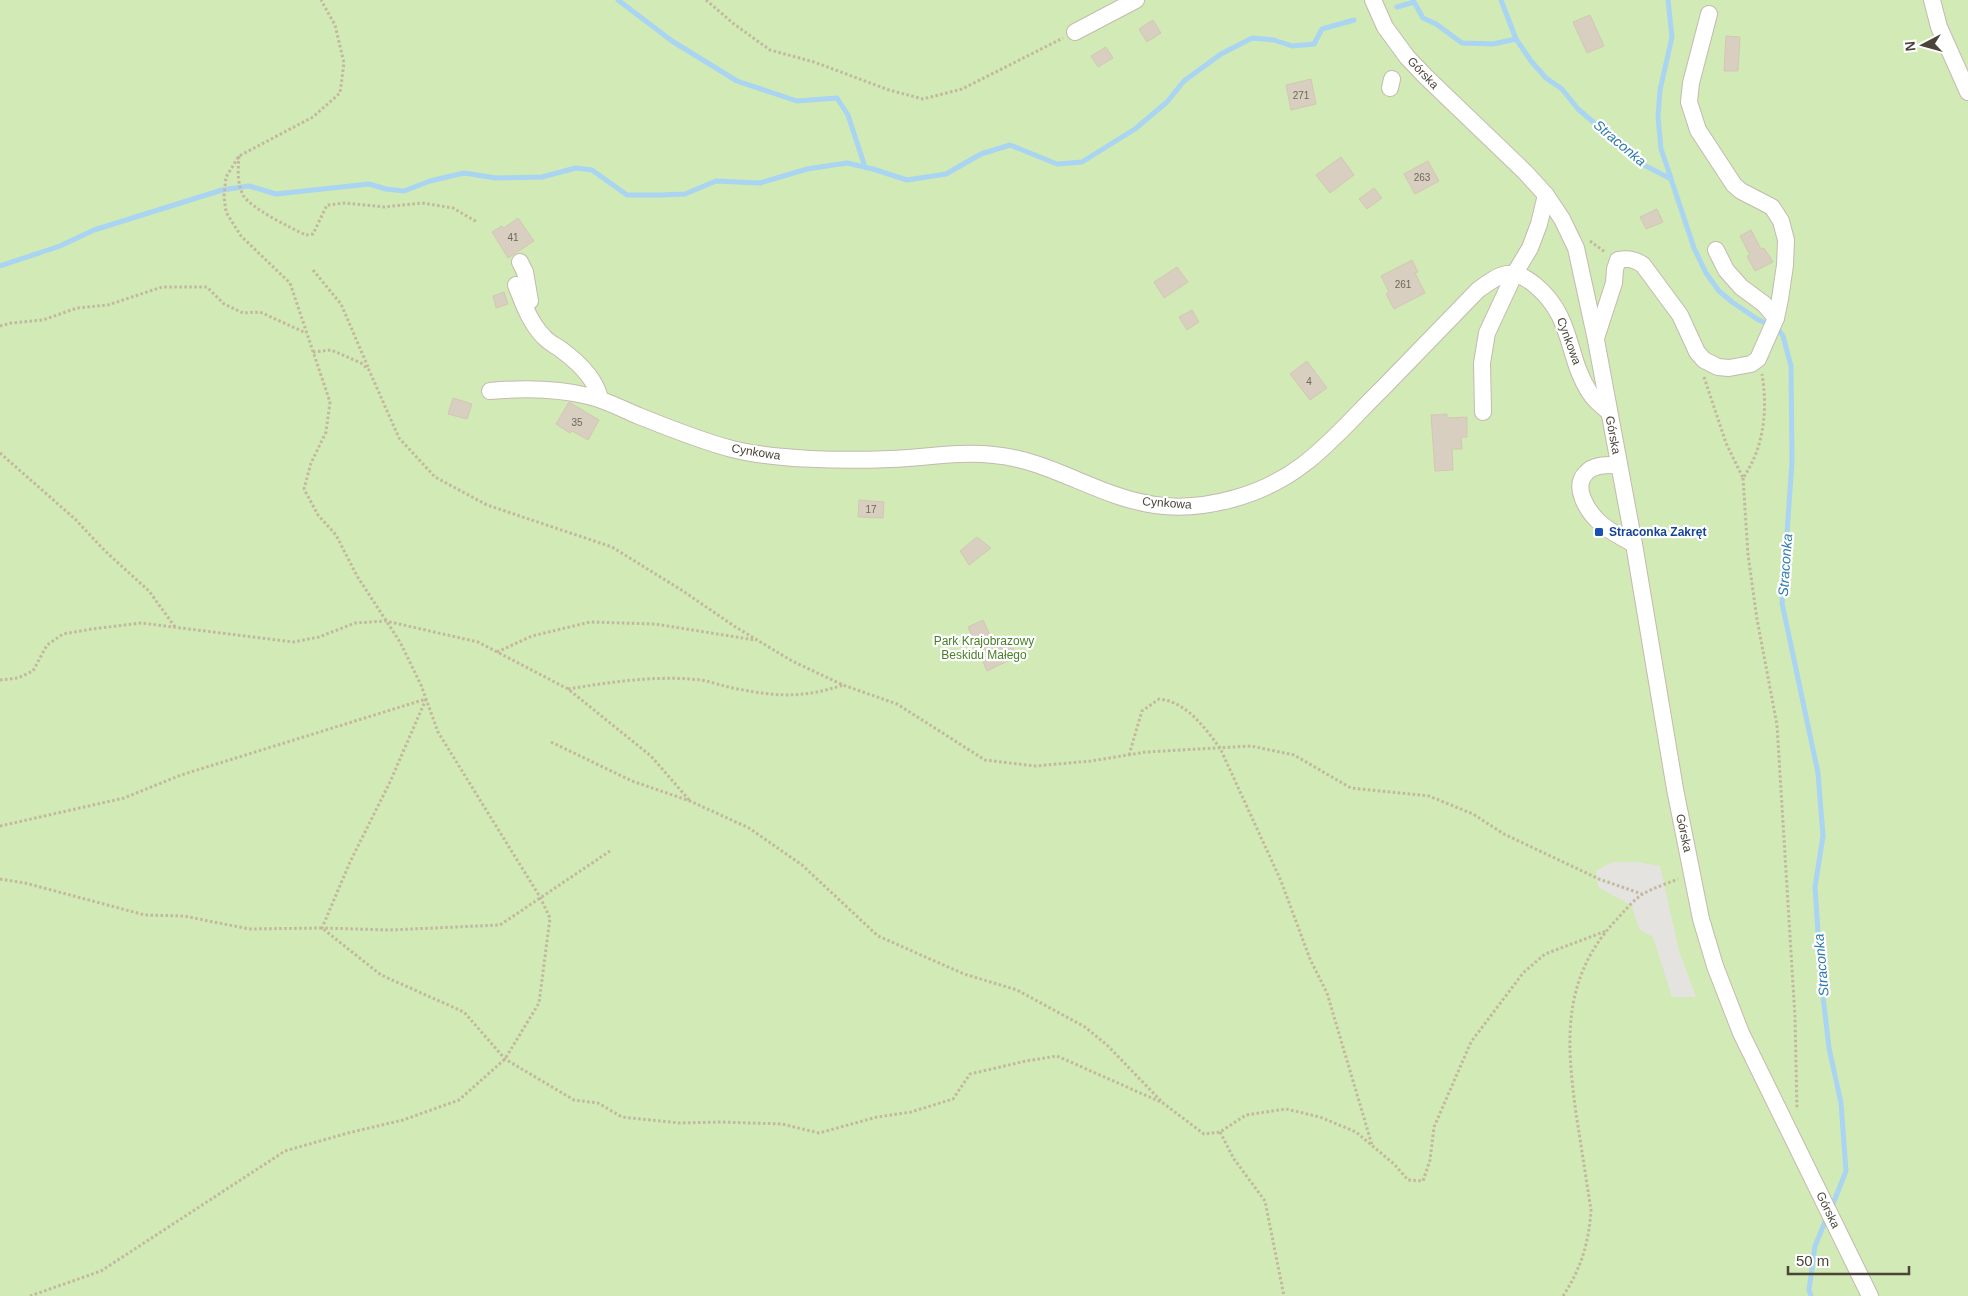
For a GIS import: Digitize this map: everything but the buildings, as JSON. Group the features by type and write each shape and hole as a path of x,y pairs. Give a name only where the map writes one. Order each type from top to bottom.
{"street":[{"path":"1075,32 1136,0"},
{"name":"Górska","path":"1373,0 1385,27 1407,57 1526,172 1546,195 1568,230 1576,248 1596,340 1634,544 1673,780 1702,919 1715,966 1736,1022 1870,1296"},
{"path":"1932,0 1939,27 1968,92"},
{"path":"1618,260 1626,258 1643,265 1680,315 1697,352 1704,360 1718,368 1742,366 1758,359 1776,318 1787,252 1786,240 1781,221 1772,207 1741,191 1734,185 1698,130 1692,116 1689,102 1691,83 1709,14"},
{"path":"1483,412 1482,363 1487,333 1514,273 1530,248 1539,224 1546,195"},
{"path":"1716,250 1726,270 1740,287 1764,304 1776,318"},
{"name":"Górska","path":"1596,340 1614,284 1618,260"},
{"path":"520,262 525,272 531,321"},
{"name":"Cynkowa","path":"490,392 518,388 578,393 600,399 641,417 710,442 760,454 829,459 887,459 993,454 1033,462 1102,491 1140,502 1175,506 1215,503 1264,487 1284,478 1304,464 1332,439 1478,290 1492,280 1514,273 1524,276 1553,302 1565,327 1589,393 1596,402 1609,412"},
{"path":"516,286 531,321 544,338 581,367 598,388 600,399"},
{"path":"1619,465 1604,465 1585,473 1581,494 1584,504 1597,521 1615,534 1634,544"}],"path":[{"path":"30,1296 101,1271 286,1151 348,1132 402,1120 459,1100 505,1059 539,1003 550,918 540,897 438,732 422,684 400,642 357,576 336,535 318,515 304,489 311,463 326,432 330,402 290,283 241,236 226,212 224,196 226,177 239,156 314,117 340,93 344,63 334,25 321,0"},
{"path":"706,0 734,24 770,50 814,62 889,90 923,99 962,89 1075,32"},
{"path":"239,156 238,178 244,197 262,211 306,235 313,234 327,205 346,203 384,207 422,203 453,208 478,222"},
{"path":"1568,230 1584,237 1618,260"},
{"path":"313,270 341,304 399,438 435,477 487,505 612,547 758,641 792,660 843,684 896,704 985,760 1035,766 1091,761 1146,752 1251,746 1294,755 1350,788 1429,796 1473,814 1504,834 1600,879 1642,894"},
{"path":"0,326 43,320 77,308 108,305 162,287 207,287 224,304 230,307 243,313 260,312 307,334"},
{"path":"313,352 331,350 361,362 369,370"},
{"path":"1697,352 1708,392 1723,434 1743,478 1748,555 1757,619 1777,725 1795,1017 1797,1110"},
{"path":"1743,478 1755,457 1762,436 1764,388 1758,359"},
{"path":"0,453 75,518 105,551 150,591 175,627"},
{"path":"0,680 18,678 33,671 47,645 64,634 141,623 293,642 319,637 355,623 386,620 478,642 568,689 651,756 690,801"},
{"path":"497,652 532,636 590,622 654,624 758,641"},
{"path":"568,689 610,682 670,678 702,680 737,689 784,696 819,693 843,684"},
{"path":"0,826 124,798 181,775 426,698"},
{"path":"322,928 350,862 390,782 426,698"},
{"path":"1129,755 1142,711 1159,699 1170,700 1190,712 1220,748 1282,881 1310,959 1327,993 1372,1145"},
{"path":"551,742 632,781 690,801 749,828 802,865 878,936 964,974 1017,990 1085,1027 1107,1045 1163,1103 1204,1134 1220,1132 1246,1115 1286,1109 1320,1116 1356,1132 1394,1164 1408,1180 1423,1182 1430,1160 1434,1126 1471,1042 1524,972 1545,954 1606,931"},
{"path":"0,879 25,883 145,915 184,916 249,929 322,928 390,930 500,925 610,851"},
{"path":"1563,1296 1584,1256 1591,1210 1570,1063 1570,1030 1573,999 1591,952 1606,931 1642,894 1692,874"},
{"path":"322,928 381,975 464,1012 505,1059 574,1100 598,1103 622,1117 679,1123 782,1124 820,1133 877,1117 912,1112 953,1099 970,1074 1057,1056 1163,1103"},
{"path":"1220,1132 1234,1159 1265,1201 1284,1296"}],"green space":[{"name":"Park Krajobrazowy Beskidu Małego","path":"0,0 1968,0 1968,1296 0,1296"}],"shaded area":[{"path":"1612,862 1638,862 1660,866 1679,951 1696,997 1672,997 1653,937 1639,929 1632,906 1598,887 1596,871"}],"waterway":[{"path":"618,0 672,41 737,81 797,101 837,98 848,115 865,167"},
{"name":"Straconka","path":"1501,0 1516,39 1531,61 1546,78 1562,89 1578,109 1642,164 1671,179 1694,248 1706,273 1719,291 1757,319 1778,329 1783,336 1791,366 1792,462 1782,603 1818,773 1823,836 1815,887 1821,979 1829,1048 1841,1103 1846,1171 1831,1209"},
{"path":"1668,0 1672,37 1660,90 1658,117 1661,149 1671,178"},
{"path":"1397,7 1414,2 1423,18 1436,24 1462,43 1493,44 1516,39"},
{"path":"0,266 60,246 94,230 222,190 249,186 276,194 369,184 386,189 404,191 430,181 464,173 496,178 542,177 576,168 592,170 627,195 660,195 685,194 716,181 760,183 807,169 847,163 907,180 946,174 981,154 1010,145 1057,164 1082,162 1135,129 1167,102 1184,81 1221,54 1252,38 1274,40 1292,46 1314,44 1322,29 1354,20"},
{"name":"Straconka","path":"1811,1296 1809,1290 1815,1246 1827,1217"}],"place":[{"name":"Straconka Zakręt","path":"1599,532"}]}
